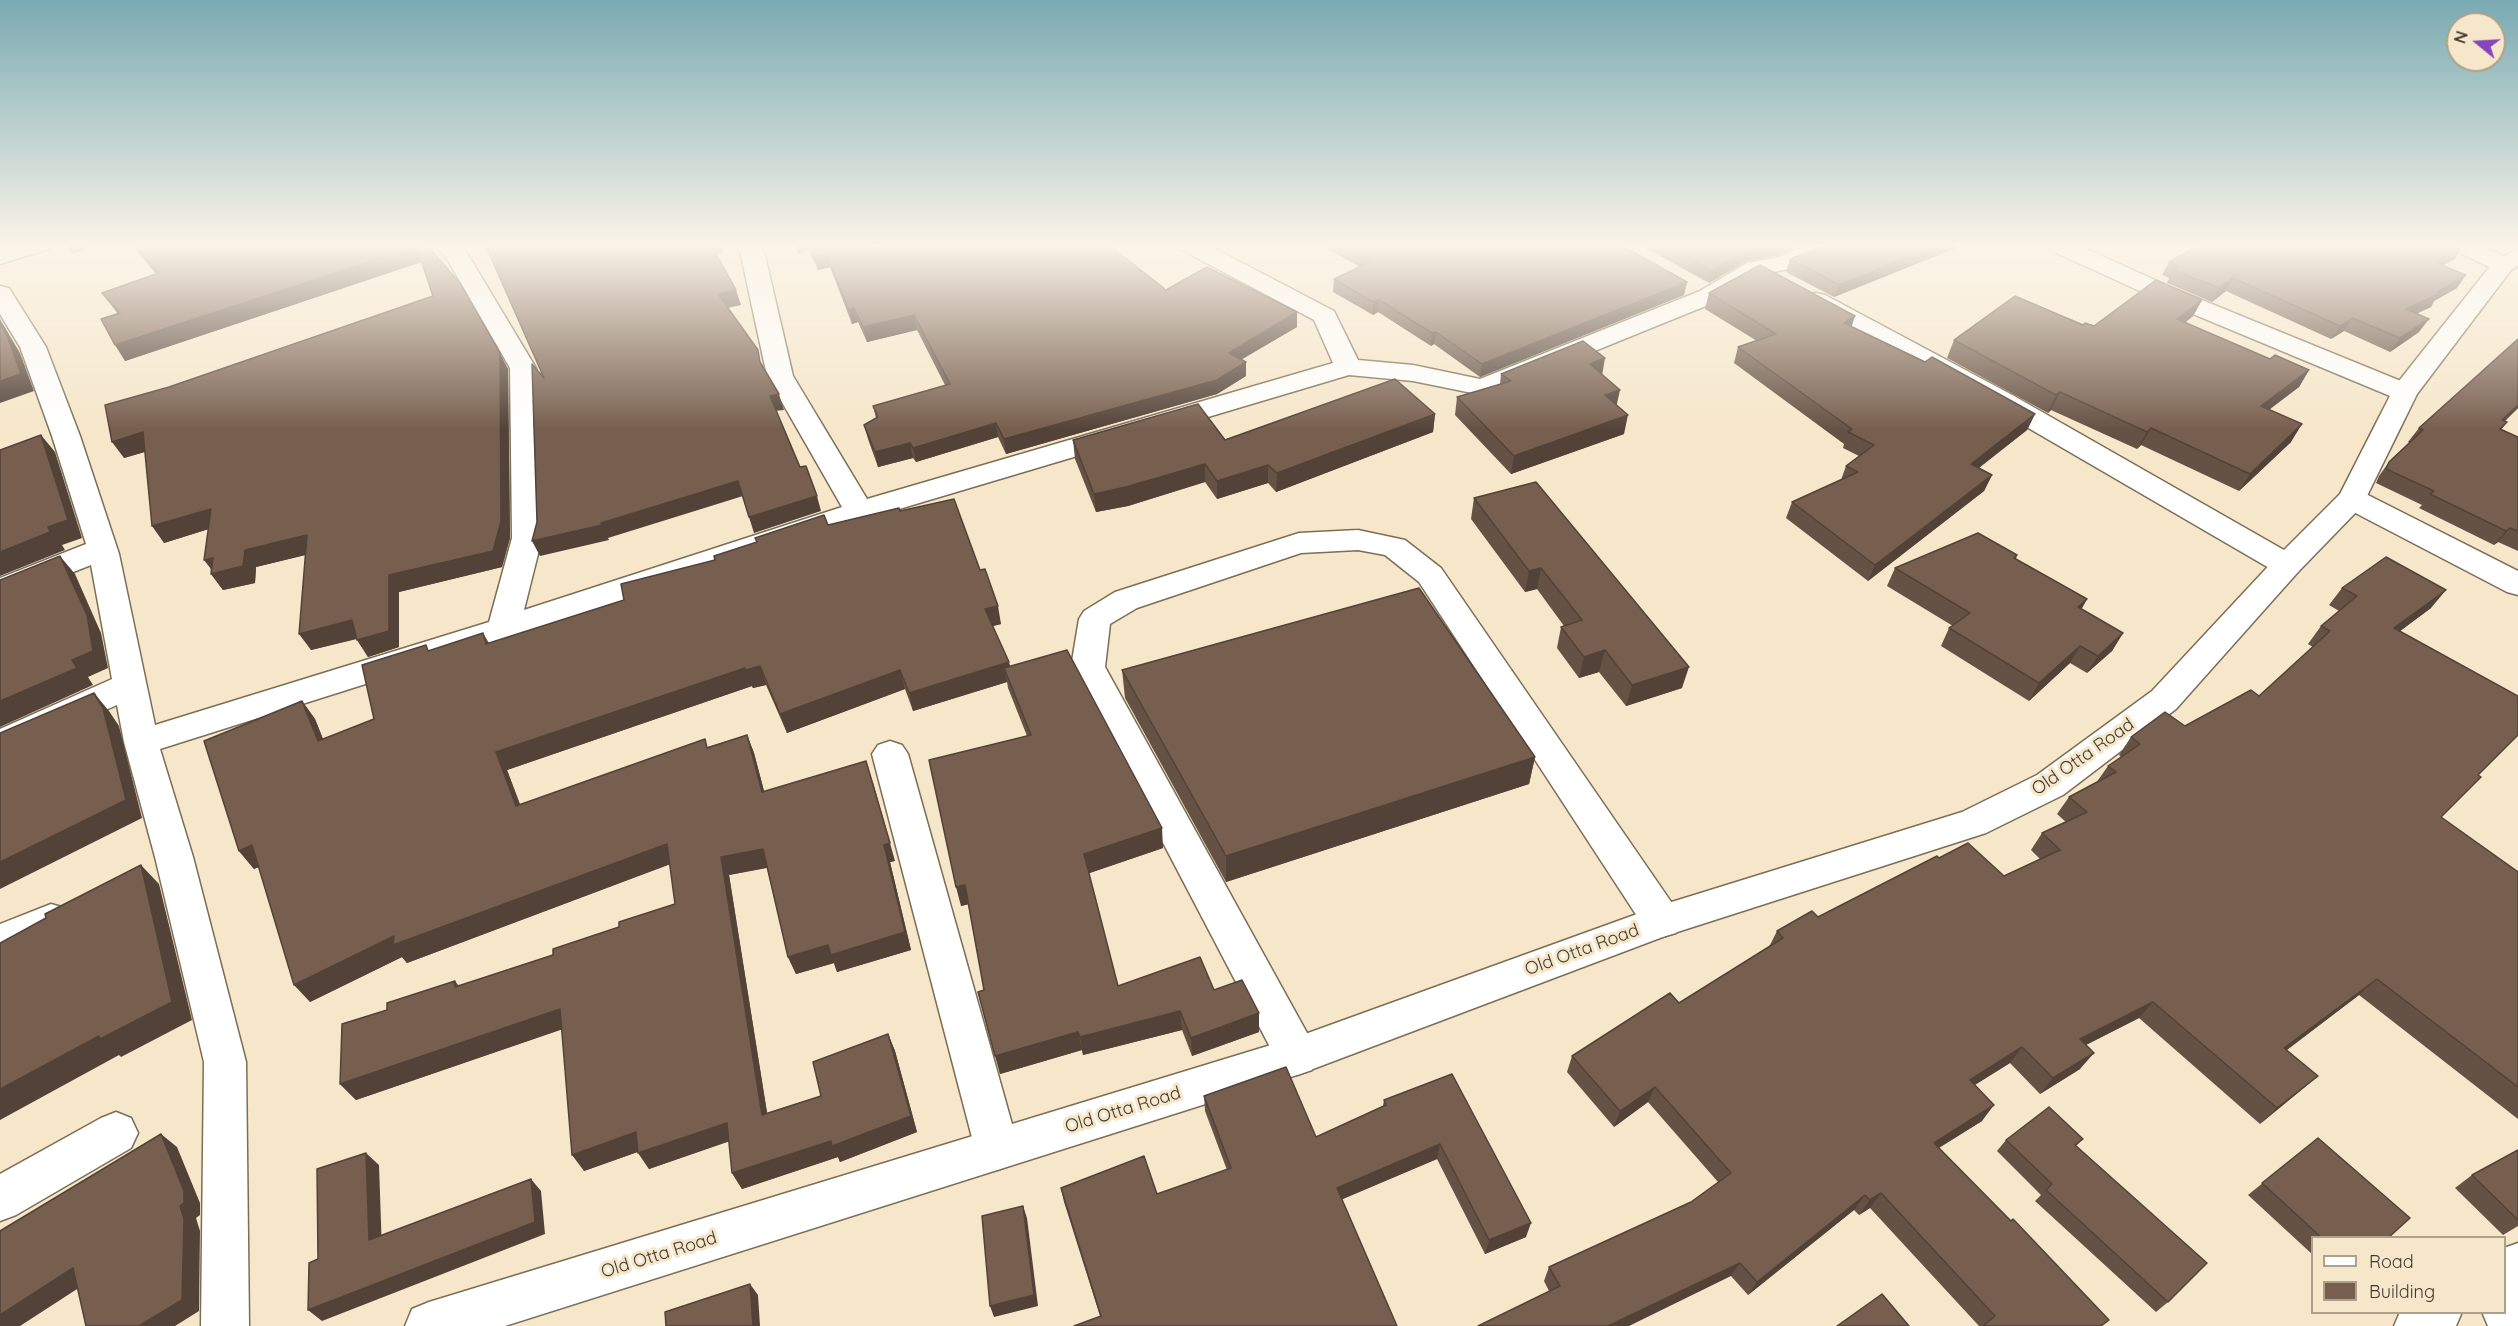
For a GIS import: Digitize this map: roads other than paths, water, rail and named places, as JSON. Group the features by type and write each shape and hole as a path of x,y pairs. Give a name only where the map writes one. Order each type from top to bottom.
{"street":[{"path":"8,306 33,347 55,440 101,549 141,742 160,864 225,1062 225,1326"},
{"path":"487,306 524,368 527,538 503,629"},
{"path":"765,306 780,376 859,511"},
{"path":"1306,306 1325,316 1348,368"},
{"path":"141,742 503,629 859,511 1348,368 1413,373 1482,387 1663,306"},
{"path":"1825,306 2004,402 2287,565"},
{"path":"2195,306 2404,392"},
{"name":"Old Otta Road","path":"429,1326 1297,1056 1662,921 1973,823 2050,785 2164,700 2287,565 2352,499 2404,392 2473,306"},
{"path":"2352,499 2518,584"},
{"path":"1297,1056 1088,667 1095,619 1126,600 1299,543 1358,540 1394,547 1430,575 1662,921"},
{"path":"0,590 101,549"},
{"path":"0,744 129,685"},
{"path":"890,754 997,1149"},
{"path":"0,942 86,902"},
{"path":"0,1199 116,1133"},
{"path":"2506,1275 2518,1266"},
{"path":"2506,1309 2518,1325"}]}
